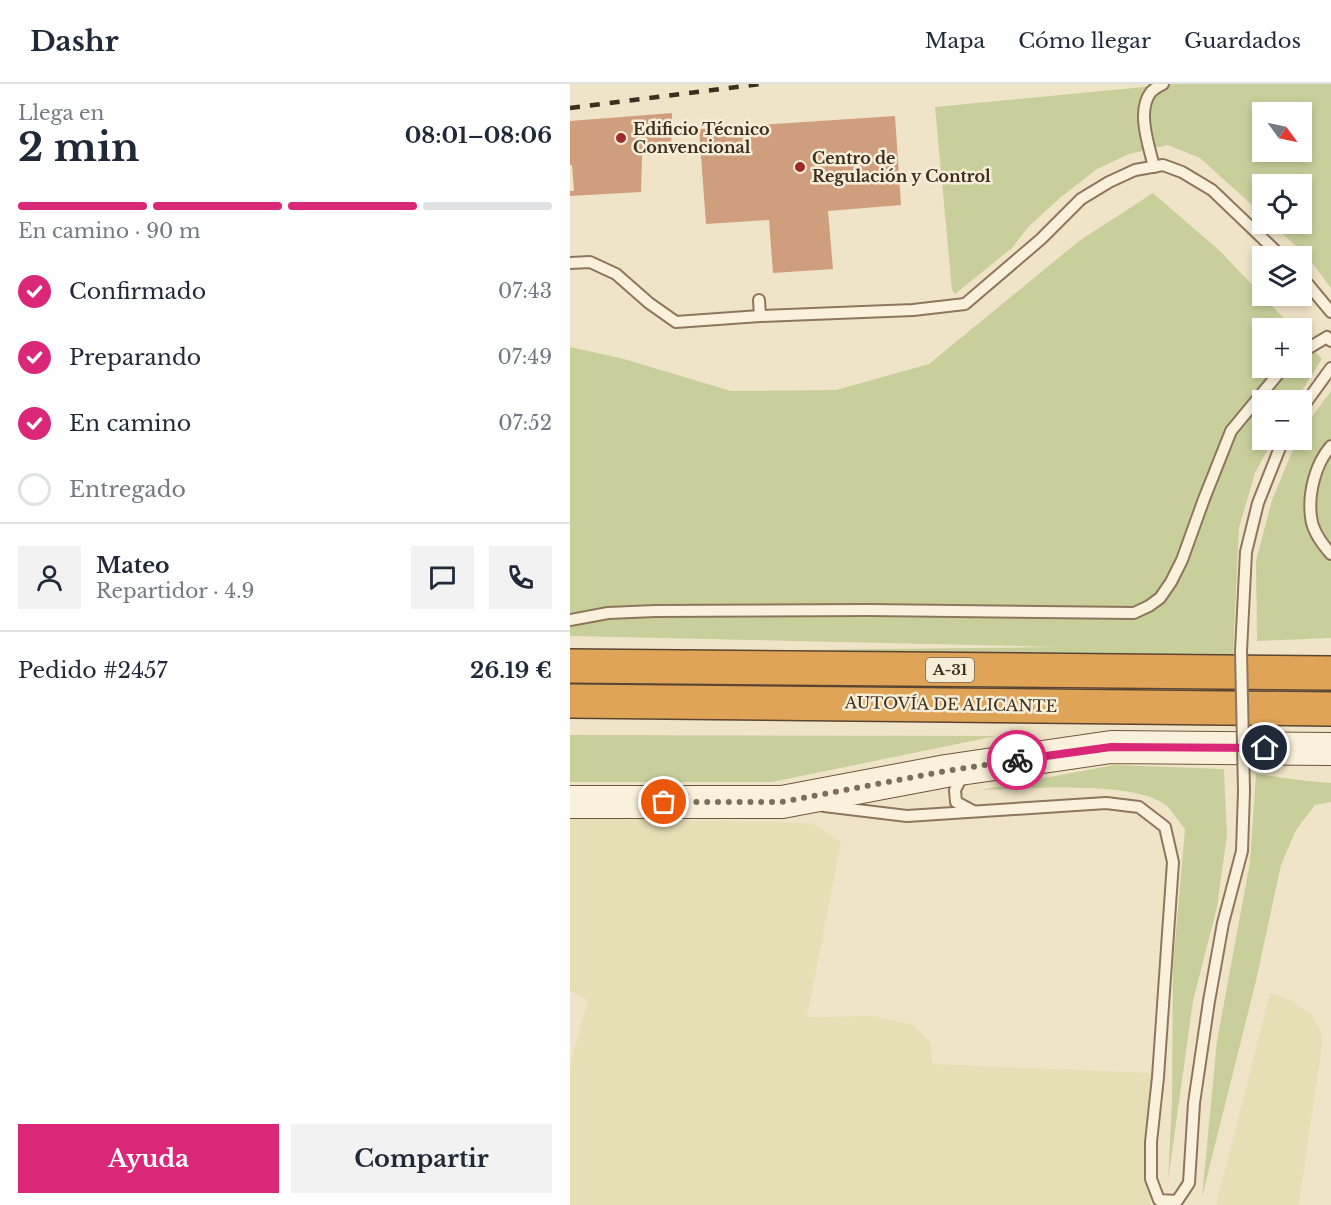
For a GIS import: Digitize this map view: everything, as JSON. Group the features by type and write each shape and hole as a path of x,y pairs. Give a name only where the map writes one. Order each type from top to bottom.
{"highway":[{"name":"AUTOVÍA DE ALICANTE","path":"570,666 1331,673"},
{"name":"AUTOVÍA DE ALICANTE","path":"570,701 1331,708"}],"street":[{"path":"570,802 782,802 968,767 1111,747 1331,749"}],"lane":[{"path":"1154,167 1144,125 1146,103 1151,91 1163,84"},
{"path":"570,263 590,262 616,274 649,303 676,322 913,310 965,304 1041,239 1081,199 1135,170 1163,165 1182,172 1212,190 1271,246"},
{"path":"1312,289 1331,312"},
{"path":"759,300 760,316"},
{"path":"1312,346 1327,337 1331,341"},
{"path":"1312,394 1331,368"},
{"path":"570,620 608,613 655,611 869,610 1134,613 1160,598 1171,582 1182,560 1231,431 1275,378"},
{"path":"1331,446 1314,475 1311,519 1318,536 1331,555"},
{"path":"782,802 907,816 1106,804 1139,807 1166,827 1173,862 1150,1179 1159,1200 1177,1201 1189,1183 1194,1104 1209,1001 1223,922 1242,851 1244,791 1241,651 1246,552 1258,503 1279,450"},
{"path":"968,767 955,790 956,802 974,812"}],"shaded area":[{"path":"570,818 812,823 841,842 807,1017 873,1016 914,1025 930,1042 932,1064 1153,1073 1146,1179 1151,1205 570,1205 570,1066 588,1000 570,991"},
{"path":"1270,993 1290,1000 1311,1014 1321,1031 1322,1046 1299,1205 1216,1205"}],"green space":[{"path":"1175,84 1331,84 1331,288 1312,263 1312,246 1296,246 1283,234 1312,234 1312,174 1252,174 1252,205 1200,158 1168,145 1129,154 1097,169 1028,227 1012,248 955,294 952,290 935,107"},
{"path":"1153,193 1221,252 1252,285 1252,306 1272,306 1284,318 1252,318 1252,378 1310,378 1302,390 1252,390 1252,450 1268,450 1255,473 1239,528 1233,656 786,650 1060,647 570,636 570,347 624,359 731,391 836,390 929,364 1079,241"},
{"path":"1312,348 1322,359 1312,375"},
{"path":"1331,391 1331,638 1257,641 1256,561 1272,500 1293,450 1312,450 1312,417"},
{"path":"570,735 996,736 772,782 570,782"},
{"path":"1114,765 1224,769 1227,835 1217,907 1193,1001 1168,1181 1172,1102 1173,965 1185,829 1168,807 1153,798 1132,792 1079,788 981,790"},
{"path":"1256,774 1331,783 1331,802 1315,805 1296,830 1281,865 1256,981 1202,1197 1217,1041 1250,862"}],"building":[{"name":"Edificio Técnico Convencional","path":"672,113 671,155 642,155 641,192 570,196 570,191 574,191 572,165 570,165 570,121"},
{"name":"Centro de Regulación y Control","path":"895,116 901,205 828,211 833,269 773,273 769,220 706,224 699,129"}],"railway":[{"path":"570,108 761,84"}],"way so far":[{"path":"664,802 782,802 1017,760"}],"place":[{"name":"Edificio Técnico Convencional","path":"621,138"},
{"name":"Centro de Regulación y Control","path":"800,167"}],"route":[{"path":"1017,760 1111,747 1265,748"}]}
